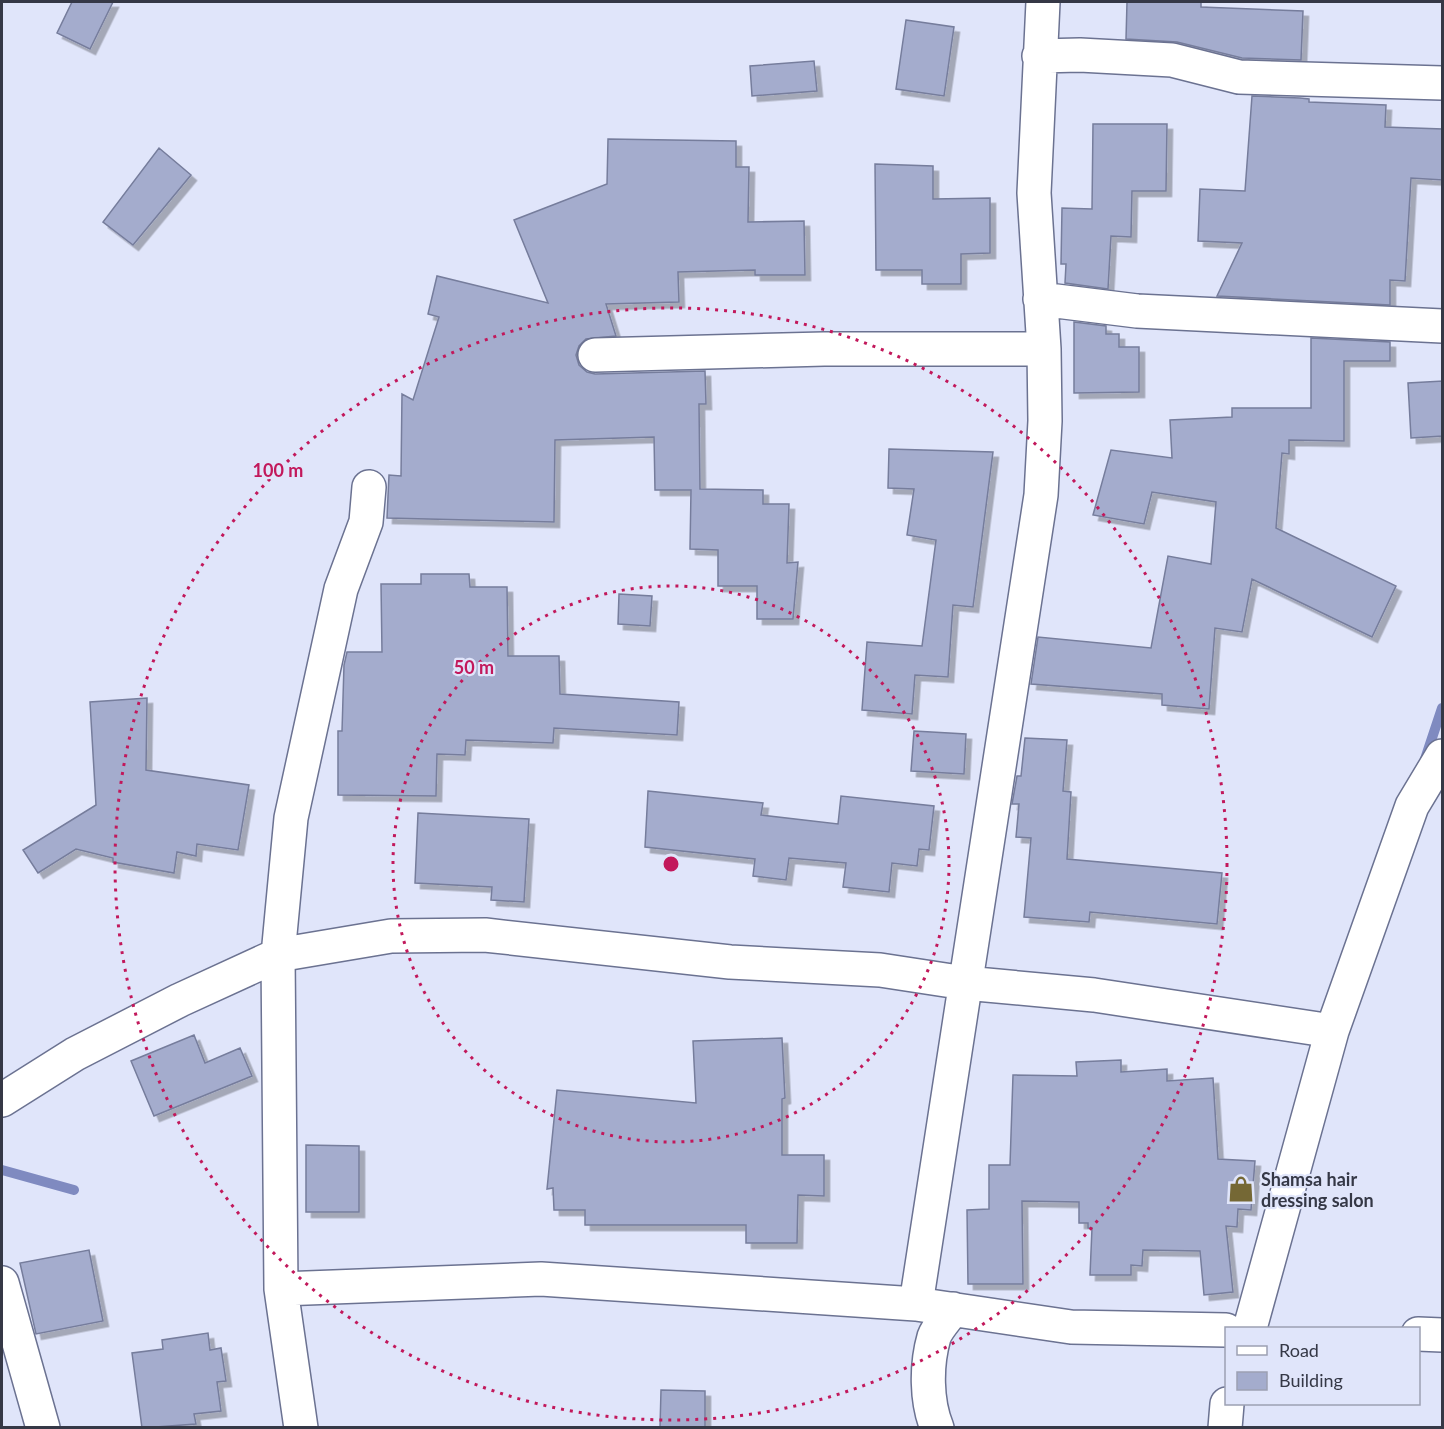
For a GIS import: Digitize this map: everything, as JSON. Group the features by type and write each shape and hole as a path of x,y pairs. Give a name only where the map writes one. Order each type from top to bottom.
{"street":[{"path":"916,1304 1041,495 1045,421 1044,349 1034,193 1043,2"},
{"path":"1039,56 1080,55 1172,60 1239,77 1443,83"},
{"path":"1040,299 1137,311 1443,326"},
{"path":"595,355 824,349 1044,349"},
{"path":"302,1428 281,1289 278,955 291,818 341,589 366,522 369,488"},
{"path":"1251,1327 1332,1031 1412,806 1443,756"},
{"path":"2,1100 75,1054 180,999 278,955 391,936 485,935 730,962 880,970 965,982 1094,995 1332,1031"},
{"path":"281,1289 541,1279 916,1304 1071,1327 1225,1330"},
{"path":"2,1283 43,1428"},
{"path":"937,1428 932,1417 928,1368 934,1335 953,1309"},
{"path":"1420,1334 1443,1335"},
{"path":"1226,1428 1227,1405"}],"building":[{"path":"72,2 113,2 90,49 57,33"},
{"path":"1127,2 1201,2 1201,7 1303,11 1301,60 1242,58 1177,42 1126,39"},
{"path":"906,20 954,27 944,96 896,89"},
{"path":"814,61 817,91 752,96 750,66"},
{"path":"1252,96 1300,98 1309,99 1309,102 1386,105 1385,127 1443,129 1443,180 1411,178 1405,281 1390,280 1390,305 1217,296 1242,243 1198,241 1200,189 1245,191"},
{"path":"1093,124 1167,124 1166,191 1132,191 1131,237 1111,236 1108,289 1065,283 1066,264 1061,264 1062,208 1092,209"},
{"path":"608,139 736,141 736,167 749,167 748,222 804,221 805,275 755,275 755,270 678,272 679,302 606,304 616,336 586,339 579,346 576,355 579,365 587,372 595,374 705,371 706,404 699,404 700,489 763,490 763,504 789,504 787,563 798,562 793,619 757,619 757,586 718,586 718,550 690,549 691,490 655,490 654,437 555,440 554,522 387,518 389,475 401,476 402,394 413,400 439,317 428,314 437,276 548,303 514,220 607,184"},
{"path":"159,148 191,175 133,245 103,222"},
{"path":"875,164 933,166 933,199 990,198 990,253 961,254 961,284 922,284 922,270 876,270"},
{"path":"1074,322 1106,326 1106,334 1119,334 1119,347 1139,347 1139,392 1074,393"},
{"path":"1311,338 1390,342 1390,361 1344,361 1344,441 1289,440 1289,454 1282,453 1276,528 1396,586 1372,637 1252,579 1242,632 1215,628 1209,709 1162,705 1162,694 1031,684 1038,637 1151,648 1168,556 1211,564 1216,502 1152,492 1144,524 1093,515 1111,450 1172,458 1170,420 1232,417 1232,408 1311,408"},
{"path":"1443,381 1443,436 1411,438 1408,383"},
{"path":"889,449 993,452 973,607 953,605 948,677 915,675 912,714 862,710 867,642 922,646 936,540 907,535 914,489 888,488"},
{"path":"421,574 469,574 470,587 507,587 508,656 559,656 560,694 679,702 677,735 554,728 553,743 466,740 465,755 437,754 436,796 338,795 338,731 342,731 344,665 347,652 382,652 381,584 421,584"},
{"path":"619,594 652,596 650,626 618,624"},
{"path":"147,698 146,770 249,785 238,850 197,844 196,856 177,852 174,873 113,862 113,858 76,849 38,873 23,850 96,805 90,702"},
{"path":"914,731 966,734 964,774 911,771"},
{"path":"1025,738 1067,740 1063,791 1071,792 1067,859 1222,873 1217,924 1090,912 1089,922 1024,917 1031,838 1016,837 1019,804 1012,804 1017,776 1021,776"},
{"path":"648,791 763,803 761,815 838,824 841,796 934,806 929,850 919,849 917,866 892,863 889,892 843,887 846,863 789,858 786,880 753,876 755,859 645,847"},
{"path":"418,813 529,819 524,902 491,900 492,887 415,883"},
{"path":"194,1035 205,1063 240,1048 252,1076 154,1116 131,1061"},
{"path":"782,1038 785,1098 782,1099 782,1155 824,1155 824,1196 798,1195 797,1243 746,1243 746,1225 585,1225 585,1210 554,1210 553,1188 547,1189 557,1090 696,1103 693,1041"},
{"path":"1121,1060 1121,1072 1167,1069 1167,1081 1213,1078 1218,1159 1255,1161 1251,1210 1238,1209 1237,1227 1226,1226 1233,1292 1204,1295 1200,1251 1143,1250 1142,1266 1131,1265 1131,1275 1090,1275 1092,1228 1088,1228 1088,1223 1079,1223 1079,1202 1022,1201 1023,1284 968,1284 967,1210 989,1209 989,1165 1010,1165 1013,1075 1077,1076 1076,1062"},
{"path":"306,1145 359,1146 359,1212 306,1212"},
{"path":"89,1250 103,1321 36,1334 20,1263"},
{"path":"208,1333 210,1350 221,1348 226,1381 217,1382 221,1411 194,1414 196,1424 142,1428 132,1353 163,1349 162,1340"},
{"path":"661,1390 705,1391 705,1428 660,1428"}],"waterway":[{"path":"1425,759 1442,708"},
{"path":"2,1170 74,1190"}],"place":[{"name":"Shamsa hair dressing salon","path":"1241,1189"}]}
